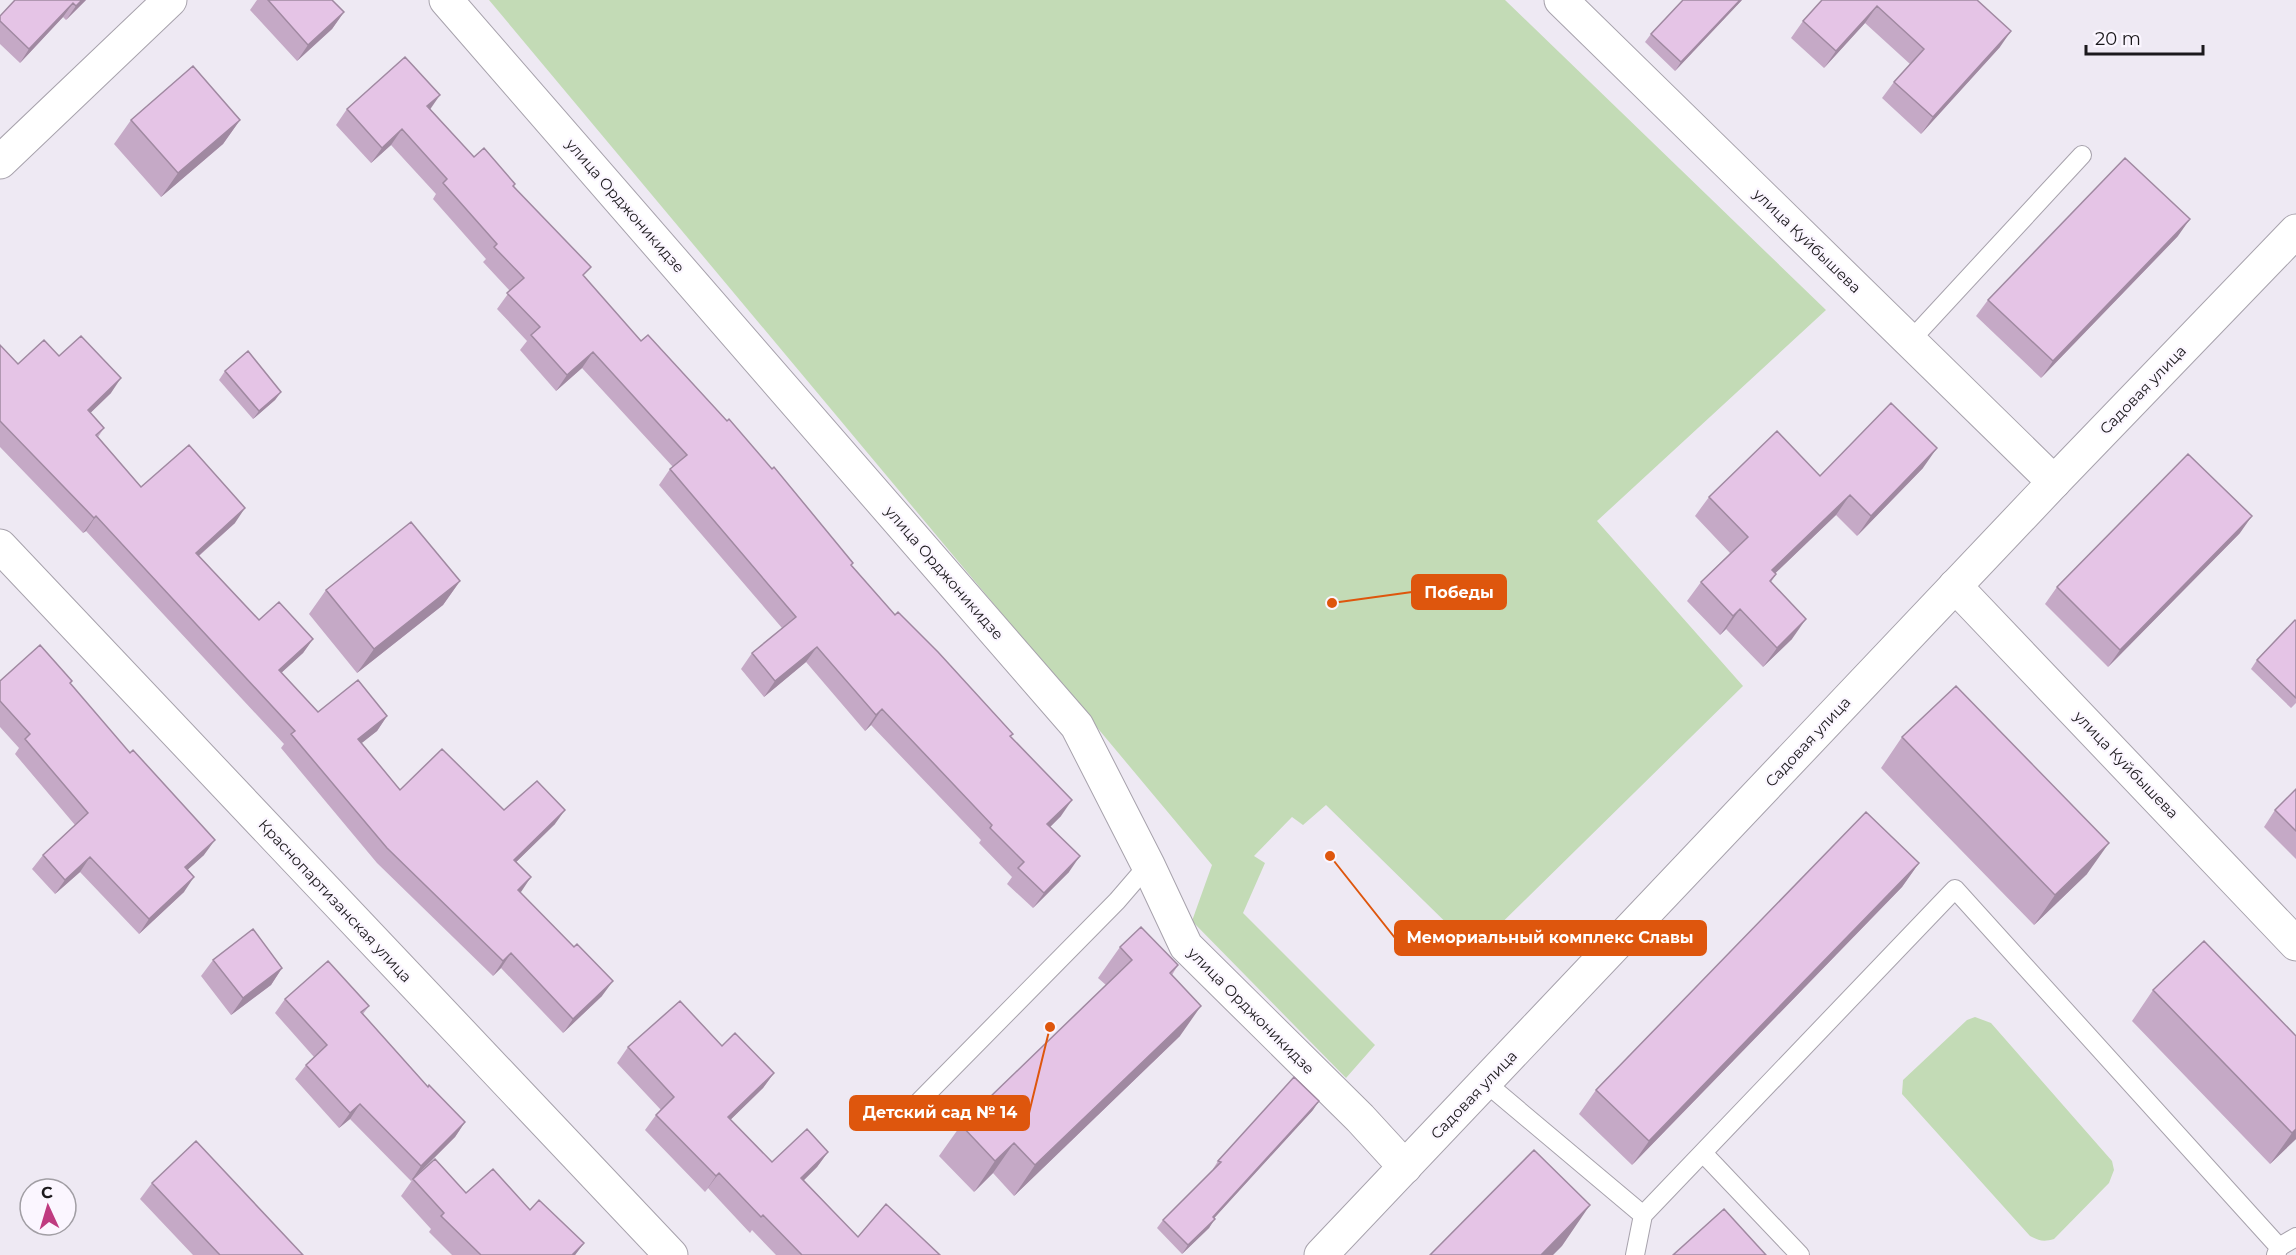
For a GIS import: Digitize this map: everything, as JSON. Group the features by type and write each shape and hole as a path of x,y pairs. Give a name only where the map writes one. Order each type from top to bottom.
{"street":[{"path":"0,162 170,0"},
{"name":"улица Орджоникидзе","path":"446,0 1077,726 1148,865 1186,946 1360,1119 1405,1167"},
{"name":"улица Куйбышева","path":"1561,0 2054,482"},
{"name":"Садовая улица","path":"1321,1255 2054,482 2296,231"},
{"name":"Краснопартизанская улица","path":"0,546 671,1255"},
{"name":"улица Куйбышева","path":"1955,586 2296,944"}],"lane":[{"path":"1910,341 2082,155"},
{"path":"906,1114 1117,901 1148,865"},
{"path":"1635,1255 1643,1215 1955,889 2277,1251 2296,1237"},
{"path":"1486,1083 1643,1215"},
{"path":"1703,1153 1800,1255"}],"green space":[{"path":"489,0 1505,0 1826,310 1597,521 1743,686 1474,950 1326,805 1303,825 1292,817 1254,856 1265,863 1243,913 1375,1045 1346,1078 1192,921 1212,865"},
{"path":"1975,1017 1991,1023 2112,1161 2114,1170 2109,1183 2054,1239 2042,1240 2030,1236 1902,1094 1903,1080 1967,1020"}],"building":[{"path":"15,0 82,0 76,6 73,3 29,49 0,21 0,16"},
{"path":"268,0 332,0 344,12 308,45"},
{"path":"1683,0 1740,0 1681,62 1651,34"},
{"path":"1822,0 1977,0 2011,31 1933,117 1894,82 1924,49 1877,6 1836,51 1803,21"},
{"path":"405,57 440,95 427,106 474,157 484,148 515,184 513,186 591,267 583,275 641,341 648,335 727,421 729,419 772,469 774,467 853,563 851,565 895,615 898,612 938,652 1013,734 1010,736 1072,800 1047,824 1080,856 1044,893 1018,868 1024,862 990,828 992,825 882,709 876,715 817,647 775,681 752,653 796,617 670,469 687,455 593,352 567,375 531,335 540,327 507,293 524,278 494,247 497,244 443,183 447,179 402,129 382,148 347,109"},
{"path":"193,66 240,120 178,173 131,120"},
{"path":"2125,158 2190,219 2053,361 1988,300"},
{"path":"81,336 121,378 88,410 104,428 96,435 141,487 189,445 245,508 196,553 259,620 279,602 313,639 279,670 318,712 358,680 387,716 358,739 400,790 442,749 504,810 537,781 565,810 514,860 531,877 518,890 574,947 577,944 613,981 573,1019 511,953 503,961 387,848 291,734 295,731 96,516 94,518 0,421 0,345 18,364 44,340 59,356"},
{"path":"248,351 281,392 259,411 225,371"},
{"path":"1891,403 1937,448 1871,516 1850,495 1772,570 1776,574 1770,581 1806,619 1777,648 1740,609 1733,616 1701,582 1748,537 1709,497 1777,431 1820,476"},
{"path":"2188,454 2252,516 2120,650 2057,587"},
{"path":"411,522 460,581 374,649 326,590"},
{"path":"2296,621 2296,698 2257,660"},
{"path":"40,645 130,753 133,750 215,840 185,867 194,877 149,919 90,857 65,880 43,855 88,813 25,739 30,734 0,701 0,681"},
{"path":"1956,686 2109,843 2055,895 1902,737"},
{"path":"2296,789 2296,831 2275,810"},
{"path":"1866,812 1919,863 1649,1141 1596,1090"},
{"path":"1141,927 1178,965 1170,973 1201,1006 1035,1165 1014,1143 995,1161 961,1125 1132,960 1120,947"},
{"path":"253,929 282,968 243,998 213,960"},
{"path":"2204,941 2296,1036 2296,1129 2292,1133 2153,990"},
{"path":"328,961 369,1006 361,1012 428,1087 429,1085 465,1122 421,1166 360,1104 350,1113 306,1065 327,1045 285,999"},
{"path":"680,1001 722,1046 735,1033 774,1073 728,1117 772,1162 807,1129 828,1152 801,1178 858,1237 886,1204 940,1255 802,1255 719,1173 716,1176 656,1115 674,1097 628,1047"},
{"path":"1294,1077 1319,1101 1213,1217 1215,1219 1188,1245 1163,1220 1221,1162 1218,1161"},
{"path":"196,1141 303,1255 220,1255 152,1183"},
{"path":"1534,1150 1590,1205 1541,1255 1430,1255"},
{"path":"435,1159 466,1193 493,1169 530,1210 539,1200 584,1243 572,1255 481,1255 441,1216 444,1213 413,1179"},
{"path":"1724,1209 1766,1255 1673,1255"}],"place":[{"name":"Победы","path":"1332,603"},
{"name":"Мемориальный комплекс Славы","path":"1330,856"},
{"name":"Детский сад № 14","path":"1050,1027"}]}
